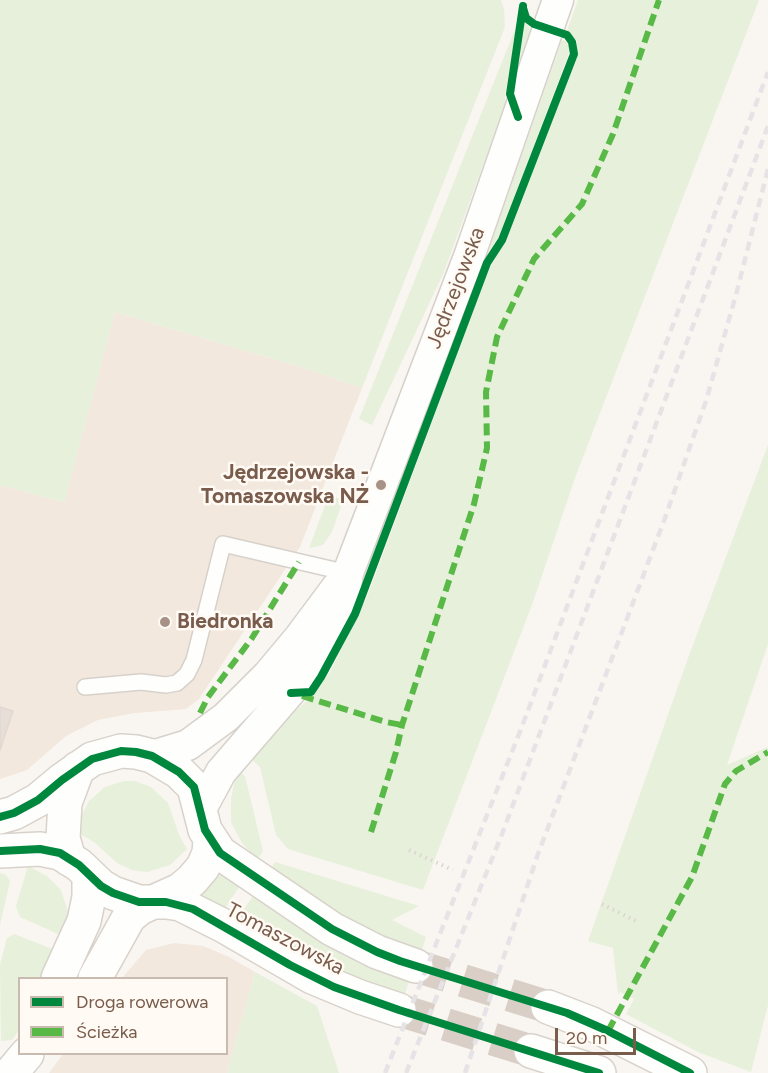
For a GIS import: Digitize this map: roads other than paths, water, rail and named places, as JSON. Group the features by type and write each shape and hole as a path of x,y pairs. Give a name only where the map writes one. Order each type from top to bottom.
{"street":[{"name":"Jędrzejowska","path":"201,809 221,772 302,678 333,627 345,594 348,573 470,254 558,0"},
{"name":"Jędrzejowska","path":"152,756 188,745 226,717 268,675 348,573"},
{"path":"0,817 38,801 92,759 122,752 136,752 152,756 170,765 194,787 202,820 210,840 209,853 203,867 180,890 140,908 129,917 96,977"},
{"path":"58,977 84,921 89,897 79,867 63,838 65,803 78,768"},
{"name":"Tomaszowska","path":"210,840 232,863 332,929 378,952 416,966"},
{"path":"0,851 40,849 60,853 113,893 139,902 154,902"},
{"name":"Tomaszowska","path":"154,902 180,904 193,909 312,977 399,1010"},
{"path":"548,1007 592,1024 690,1073"},
{"path":"531,1051 599,1073"}],"lane":[{"path":"85,687 141,682 166,685 177,683 187,674 194,660 223,544 348,573"}],"tunnel":[{"path":"416,966 548,1007"},
{"path":"399,1010 531,1051"}],"railway":[{"path":"385,1073 521,729 768,72"},
{"path":"406,1073 502,834 768,126"},
{"path":"465,1073 538,854 665,518 706,401 768,169"}],"place":[{"name":"Jędrzejowska - Tomaszowska NŻ","path":"381,485"},
{"name":"Biedronka","path":"165,622"}]}
